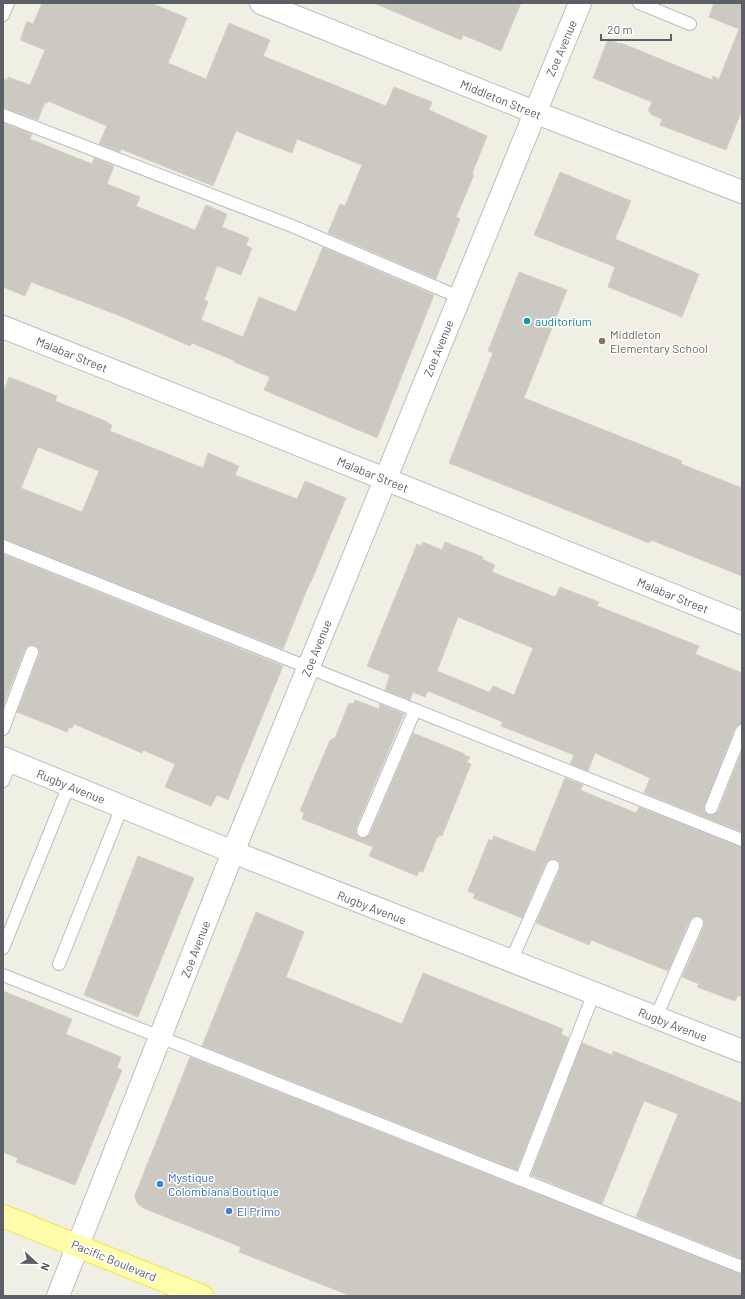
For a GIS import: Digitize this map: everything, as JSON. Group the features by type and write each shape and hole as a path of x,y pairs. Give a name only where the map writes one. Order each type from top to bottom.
{"main road":[{"name":"Pacific Boulevard","path":"3,1216 202,1296"}],"street":[{"name":"Middleton Street","path":"261,3 534,112 742,192"},
{"name":"Zoe Avenue","path":"58,1296 233,852 534,112 580,3"},
{"name":"Malabar Street","path":"3,327 742,623"},
{"name":"Rugby Avenue","path":"7,760 233,852 742,1051"}],"lane":[{"path":"3,15 8,3"},
{"path":"639,3 690,24"},
{"path":"3,115 292,226 459,297"},
{"path":"3,546 742,840"},
{"path":"3,730 32,652"},
{"path":"362,832 414,710"},
{"path":"711,808 742,731"},
{"path":"3,781 7,760"},
{"path":"3,948 69,785"},
{"path":"59,964 122,807"},
{"path":"511,961 553,866"},
{"path":"656,1018 697,923"},
{"path":"3,975 742,1267"},
{"path":"521,1180 594,993"}],"building":[{"path":"42,3 151,3 187,18 168,63 206,79 229,23 270,40 263,56 386,106 394,87 432,102 429,110 487,136 472,174 474,175 456,217 460,219 436,279 328,233 340,204 345,206 362,165 297,139 292,153 236,131 213,186 121,149 120,152 99,144 107,126 48,101 48,103 45,102 38,120 3,108 3,78 7,80 8,77 30,85 45,50 20,40 27,21 33,24"},
{"path":"374,3 521,3 501,51 463,35 461,40"},
{"path":"714,3 742,3 742,110 726,150 660,125 662,119 650,114 651,112 648,111 652,102 593,78 608,39 712,80 713,76 719,79 739,29 709,17"},
{"path":"3,123 32,134 30,139 92,164 94,158 114,166 107,184 140,197 136,206 195,230 206,205 227,214 222,227 249,238 246,245 252,248 241,275 217,266 204,300 208,302 201,320 243,337 259,297 296,312 323,247 434,295 377,438 264,390 270,377 192,343 190,346 123,317 31,282 25,296 3,287"},
{"path":"560,172 631,201 615,239 699,274 682,317 608,287 615,267 534,235"},
{"path":"519,272 567,290 524,398 682,461 681,464 742,488 742,576 651,540 649,543 449,463 493,353 488,351"},
{"path":"9,377 57,396 55,401 108,422 107,423 112,425 110,431 203,468 208,453 239,466 235,475 297,499 305,481 346,498 283,649 3,539 3,392","holes":["38,447 99,471 82,512 21,488"]},
{"path":"423,542 442,550 445,542 483,557 482,559 495,565 492,572 555,597 560,587 599,602 597,606 699,646 695,654 742,673 742,724 735,728 704,809 709,815 712,815 718,811 742,751 742,832 644,793 650,778 595,753 588,771 570,764 574,755 501,726 503,722 428,691 425,697 413,692 410,700 385,690 390,675 367,666 417,544 421,546","holes":["458,617 533,648 514,695 493,686 490,692 486,691 437,671"]},
{"path":"3,554 283,666 228,800 217,795 211,806 165,787 175,764 143,750 142,753 74,724 72,728 69,727 67,732 17,712 39,655 39,650 35,645 30,645 25,649 3,706"},
{"path":"355,700 379,709 380,704 404,714 356,828 356,832 360,838 364,838 370,834 413,733 470,757 467,762 471,764 442,836 439,835 438,838 437,837 423,872 419,871 417,876 369,856 373,847 302,819 304,813 300,811 330,740 335,738 349,703 353,704"},
{"path":"565,778 583,785 580,790 636,813 639,807 742,847 742,997 738,995 735,1001 697,987 699,984 682,977 704,926 703,919 700,916 693,917 690,920 668,971 591,940 589,945 536,923 560,869 559,862 556,859 549,860 546,863 522,918 473,898 475,894 468,891 489,839 492,841 494,836 535,852"},
{"path":"138,856 194,878 138,1017 84,995"},
{"path":"256,912 304,932 286,977 402,1024 423,973 563,1029 561,1034 569,1038 517,1170 202,1046"},
{"path":"3,991 72,1019 66,1034 121,1057 117,1068 122,1070 75,1185 16,1162 18,1158 3,1152"},
{"path":"582,1043 612,1055 613,1051 742,1103 742,1259 636,1217 678,1114 644,1101 602,1204 531,1175"},
{"path":"190,1057 742,1274 742,1296 351,1296 239,1252 241,1247 143,1208 138,1204 135,1198"}],"place":[{"name":"auditorium","path":"527,321"},
{"name":"Middleton Elementary School","path":"602,341"},
{"name":"Mystique Colombiana Boutique","path":"160,1184"},
{"name":"El Primo","path":"229,1211"}]}
